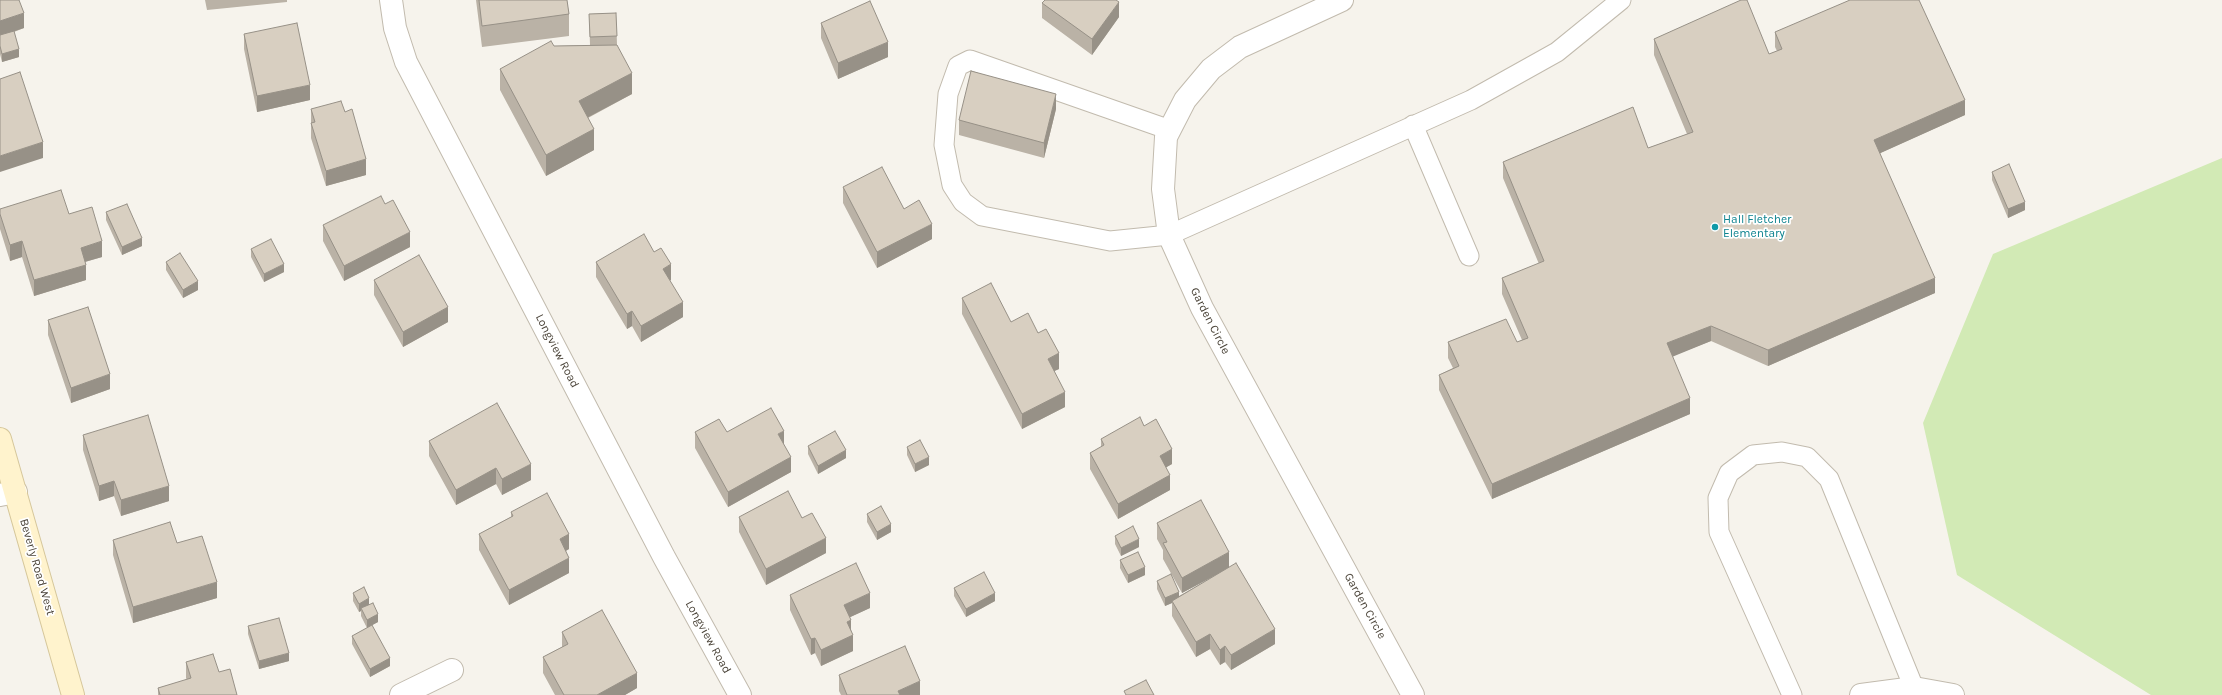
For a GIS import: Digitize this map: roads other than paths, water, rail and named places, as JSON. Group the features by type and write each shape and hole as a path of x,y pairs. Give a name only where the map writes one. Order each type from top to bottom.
{"street":[{"name":"Longview Road","path":"391,0 395,28 406,62 664,557 740,695"},
{"name":"Garden Circle","path":"1342,0 1240,46 1206,74 1185,100 1166,137 1163,189 1169,235 1202,308 1413,695"},
{"name":"Beverly Road West","path":"0,439 8,494 73,695"},
{"path":"401,695 452,670"},
{"path":"1861,695 1914,688 1953,695"}],"lane":[{"path":"1170,130 970,60 958,66 948,94 944,145 952,185 963,202 982,216 1110,242 1169,235 1471,100 1557,52 1621,0"},
{"path":"1413,126 1469,256"},
{"path":"1792,695 1719,532 1718,498 1729,473 1753,455 1782,452 1807,457 1829,479 1914,688"}],"place":[{"name":"Hall Fletcher Elementary","path":"1715,227"}]}
